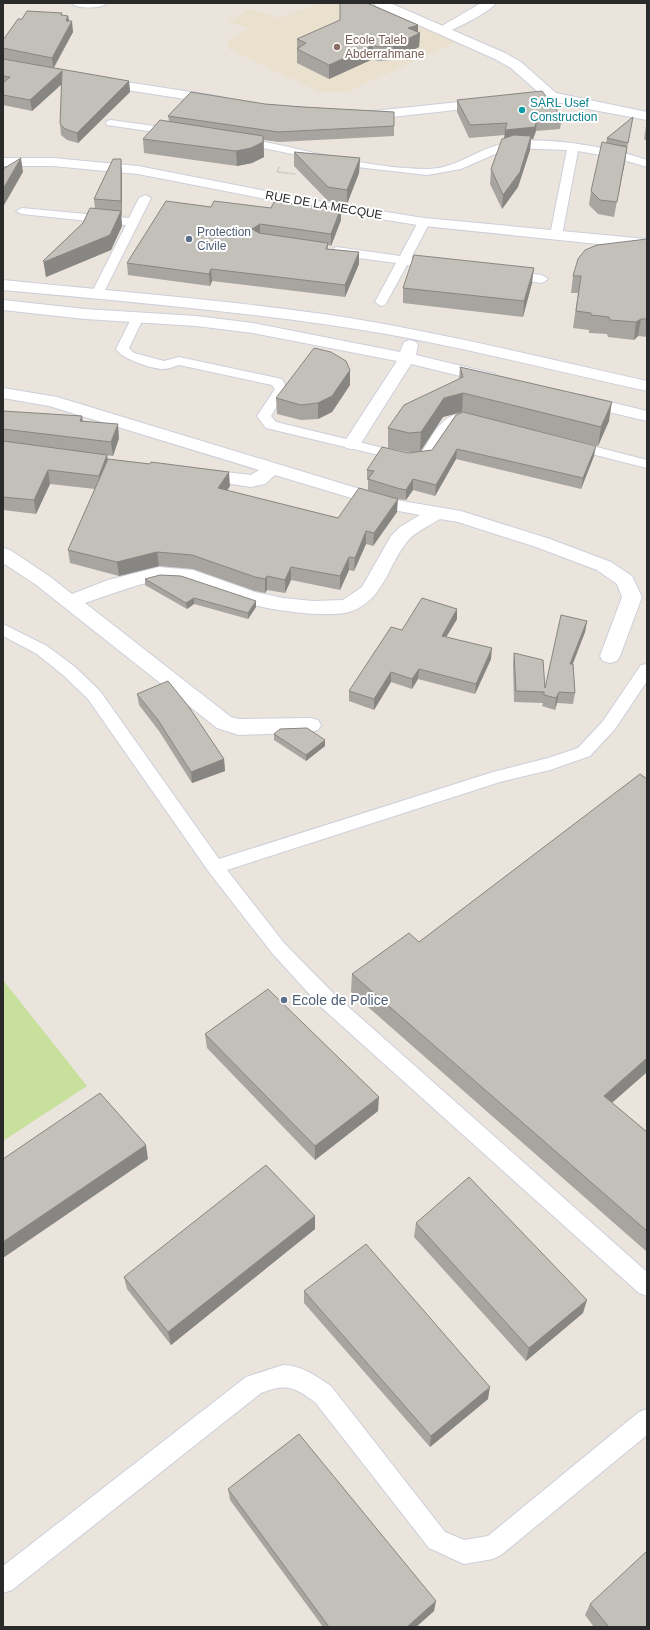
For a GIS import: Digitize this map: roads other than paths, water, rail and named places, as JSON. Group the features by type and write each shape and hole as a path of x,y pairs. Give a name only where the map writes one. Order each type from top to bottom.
{"street":[{"path":"77,3 101,3"},
{"path":"380,3 500,56 516,66 551,96"},
{"path":"440,30 460,21 490,3"},
{"path":"85,79 234,103"},
{"path":"531,98 551,96 572,102 647,116"},
{"path":"349,115 365,116 500,102"},
{"name":"RUE DE LA MECQUE","path":"3,162 53,162 138,170 316,205 424,222 647,244"},
{"path":"3,286 263,311 412,334 647,386"},
{"path":"85,314 97,294"},
{"path":"3,305 85,314 196,321 253,328 407,358 508,382"},
{"path":"352,444 407,358 412,334"},
{"path":"3,393 51,401 394,505 461,517 543,543 604,566 625,580 632,596 610,656"},
{"path":"570,397 647,416"},
{"path":"183,472 251,481 259,480 271,468"},
{"path":"70,602 114,584 138,580 159,573 194,576 251,598 283,604 313,607 347,606 369,591 398,540 407,531 437,513"},
{"path":"3,554 70,602 224,722 239,727 311,725"}],"lane":[{"path":"111,123 188,134"},
{"path":"227,139 279,148 360,166 395,171 429,172 448,170 468,164 501,147 513,145 539,145 614,154 647,164"},
{"path":"556,235 573,149"},
{"path":"97,294 145,198"},
{"path":"22,211 133,222"},
{"path":"381,302 402,260 424,222"},
{"path":"323,250 449,266"},
{"path":"496,273 542,279"},
{"path":"138,317 122,349 130,356 164,366 179,361 277,382 281,388 264,416 271,425 408,458 425,457 448,421 462,417 485,423"},
{"path":"562,442 647,464"},
{"path":"3,629 42,650 69,671 94,695 215,867 278,948 328,1001 647,1286"},
{"path":"215,867 499,776 550,764 584,752 609,725 647,669"},
{"path":"3,1581 254,1385 280,1375 300,1378 322,1394 437,1540 464,1552 493,1547 647,1420"}],"place":[{"name":"Ecole Taleb Abderrahmane","path":"337,47"},
{"name":"SARL Usef Construction","path":"522,110"},
{"name":"Protection Civile","path":"189,239"},
{"name":"Ecole de Police","path":"284,1000"}]}
